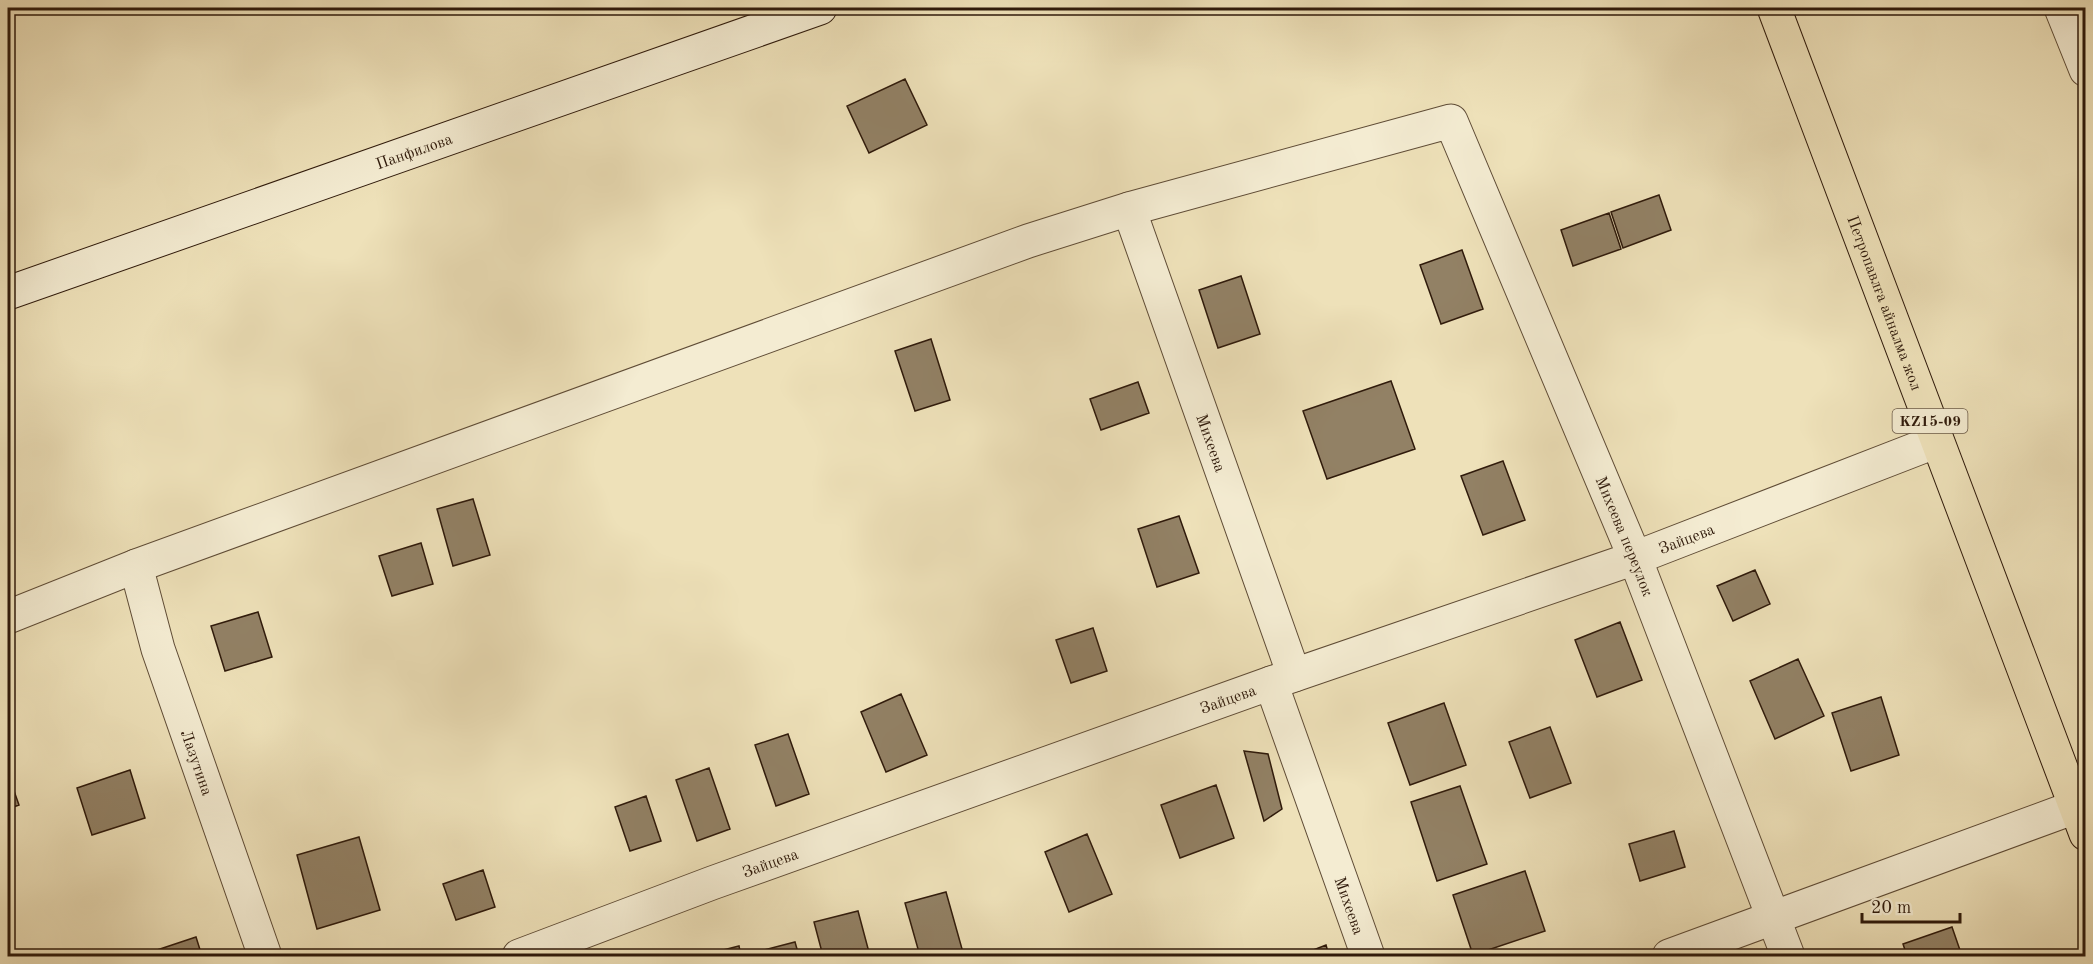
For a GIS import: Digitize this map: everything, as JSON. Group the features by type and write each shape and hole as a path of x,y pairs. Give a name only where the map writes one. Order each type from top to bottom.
{"highway":[{"name":"Петропавлға айналма жол","path":"1774,8 2080,820"}],"street":[{"name":"Панфилова","path":"8,293 820,8"},
{"path":"2061,8 2085,70"},
{"name":"Михеева переулок","path":"1129,209 1451,121 1635,558 1775,918 1788,957"},
{"path":"8,617 136,566 1017,245 1129,209"},
{"name":"Михеева","path":"1129,209 1282,679 1368,957"},
{"name":"Зайцева","path":"519,957 723,879 1282,679 1635,558 1937,441"},
{"name":"Лазутина","path":"136,566 158,650 265,957"},
{"path":"1669,957 1775,918 2080,820"}],"building":[{"path":"905,79 927,125 869,153 847,106"},
{"path":"1659,195 1671,230 1623,248 1611,212"},
{"path":"1609,213 1621,249 1573,266 1561,230"},
{"path":"1462,250 1483,309 1441,324 1420,265"},
{"path":"1241,276 1260,334 1218,348 1199,290"},
{"path":"931,339 950,400 915,411 895,351"},
{"path":"1391,381 1415,449 1327,479 1303,411"},
{"path":"1138,382 1149,413 1101,430 1090,399"},
{"path":"1503,461 1525,520 1483,535 1461,476"},
{"path":"473,499 490,555 453,566 437,509"},
{"path":"1179,516 1199,573 1157,587 1138,529"},
{"path":"421,543 433,584 392,596 379,556"},
{"path":"1755,570 1770,604 1733,621 1717,586"},
{"path":"258,612 272,657 225,671 211,626"},
{"path":"1620,622 1642,680 1597,697 1575,640"},
{"path":"1093,628 1107,671 1071,683 1056,640"},
{"path":"1798,659 1824,716 1775,739 1750,681"},
{"path":"901,694 927,755 886,772 861,712"},
{"path":"1881,697 1899,755 1851,771 1832,713"},
{"path":"1444,703 1466,765 1410,785 1388,723"},
{"path":"1550,727 1571,783 1530,798 1509,742"},
{"path":"788,734 809,794 776,806 755,745"},
{"path":"1244,751 1268,754 1282,809 1264,821"},
{"path":"709,768 730,829 697,841 676,780"},
{"path":"130,770 145,818 92,835 77,788"},
{"path":"8,774 19,805 8,809"},
{"path":"1216,785 1234,838 1180,858 1161,805"},
{"path":"1460,786 1487,864 1437,881 1411,802"},
{"path":"646,796 661,841 630,851 615,807"},
{"path":"1674,831 1685,867 1640,881 1629,844"},
{"path":"1087,834 1112,894 1069,912 1045,852"},
{"path":"359,837 380,910 317,929 297,855"},
{"path":"483,870 495,907 456,920 443,884"},
{"path":"1525,871 1545,931 1473,955 1453,895"},
{"path":"946,892 964,956 920,956 905,903"},
{"path":"858,911 870,956 823,956 814,922"},
{"path":"1952,927 1962,956 1907,956 1903,944"},
{"path":"196,937 202,956 139,956"},
{"path":"795,942 799,956 753,956 752,953"},
{"path":"1326,945 1329,956 1298,956"},
{"path":"739,946 741,956 700,956"}]}
